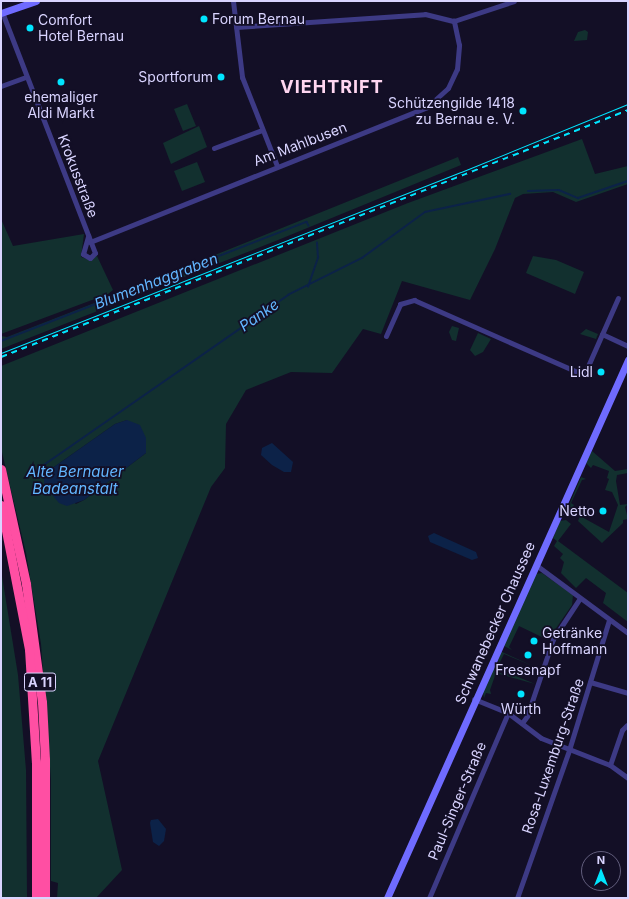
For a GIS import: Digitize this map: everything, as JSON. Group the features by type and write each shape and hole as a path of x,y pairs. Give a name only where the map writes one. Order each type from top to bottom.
{"highway":[{"name":"A 11","path":"1,469 21,554 41,694 45,760 45,898"},
{"name":"A 11","path":"1,504 29,649 36,762 36,898"}],"main road":[{"path":"1,13 36,1"},
{"name":"Schwanebecker Chaussee","path":"387,898 474,699 628,360"}],"street":[{"path":"233,1 242,77 277,166"},
{"path":"236,27 425,14 454,21 514,1"},
{"name":"Krokusstraße","path":"1,13 89,239"},
{"name":"Am Mahlbusen","path":"89,239 419,110 439,100 452,81 458,64 459,45 454,21"},
{"path":"1,86 26,77"},
{"name":"Am Mahlbusen","path":"214,148 262,130"},
{"path":"386,336 400,304 414,300 584,374 618,298"},
{"path":"602,334 628,346"},
{"path":"536,565 628,633"},
{"path":"522,723 528,716 553,639 580,598"},
{"name":"Rosa-Luxemburg-Straße","path":"517,898 569,750 609,620"},
{"path":"590,682 628,693"},
{"path":"474,699 508,713 541,738 610,765 628,778"},
{"name":"Paul-Singer-Straße","path":"429,898 508,713"},
{"path":"610,765 622,730 627,725"}],"green space":[{"path":"585,30 588,32 587,40 574,41 578,32"},
{"path":"187,104 196,126 183,131 174,109"},
{"path":"199,126 207,147 171,164 163,143"},
{"path":"582,139 595,174 628,166 628,184 576,202 553,192 523,194 515,198 495,249 470,300 402,281 381,334 363,329 332,373 291,372 246,390 226,424 225,468 211,487 98,761 122,870 96,898 57,898 58,883 51,881 51,780 41,644 26,553 1,448 1,366 408,203","holes":["127,420 146,453 84,500 76,504 44,474 115,424"]},
{"path":"458,157 461,165 278,240 1,349 1,336 7,337 138,286"},
{"path":"197,162 205,182 182,191 174,171"},
{"path":"1,219 13,246 84,234 81,257 90,260 97,256 113,290 108,294 1,334"},
{"path":"533,256 556,260 584,272 575,294 526,273"},
{"path":"452,326 459,328 456,341 452,340 449,332"},
{"path":"586,329 598,334 596,339 580,334"},
{"path":"478,333 491,339 483,352 475,356 470,350"},
{"path":"592,451 615,471 628,469 628,473 617,475 616,481 620,505 628,504 625,507 628,519 623,520 623,523 602,543 578,521 580,516 609,532 618,505 612,492 605,490 609,479 607,478 609,471 593,465 591,468 586,463"},
{"path":"581,477 586,479 582,480 571,503 574,505 570,512 567,510"},
{"path":"566,520 571,524 558,541 628,593 628,622 603,603 606,593 586,578 576,588 561,573 564,562 560,558 563,554 554,546 557,541 553,538 560,521"},
{"path":"1,570 18,675 26,770 27,898 1,898"},
{"path":"542,573 573,595 572,605 548,640 519,626 509,647 512,650 504,646 535,574"},
{"path":"501,652 533,666 504,654 500,662 498,661"},
{"path":"495,665 499,666 497,672 503,674 504,671 535,684 496,673 490,690 491,694 486,693 484,698 483,692"}],"water":[{"name":"Alte Bernauer Badeanstalt","path":"127,420 140,425 146,438 146,453 84,500 67,506 59,503 44,485 44,474 115,424"},
{"path":"272,443 293,462 291,472 284,472 272,465 261,455 262,448"},
{"path":"434,533 476,552 478,558 472,560 430,542 428,536"},
{"path":"158,819 166,829 164,841 159,846 153,842 150,823 151,820"}],"waterway":[{"name":"Panke","path":"528,191 559,190 578,198 628,181"},
{"name":"Panke","path":"28,476 288,295 362,258 425,212 510,194"},
{"name":"Blumenhaggraben","path":"1,341 307,222 309,226"},
{"path":"308,287 318,258 317,243"}],"tram line":[{"path":"1,353 461,172 628,104"}],"railway":[{"path":"1,357 628,110"}],"place":[{"name":"Forum Bernau","path":"204,19"},
{"name":"Comfort Hotel Bernau","path":"30,28"},
{"name":"Sportforum","path":"221,77"},
{"name":"ehemaliger Aldi Markt","path":"61,82"},
{"name":"Schützengilde 1418 zu Bernau e. V.","path":"523,111"},
{"name":"Lidl","path":"601,372"},
{"name":"Netto","path":"603,511"},
{"name":"Getränke Hoffmann","path":"534,641"},
{"name":"Fressnapf","path":"528,655"},
{"name":"Würth","path":"521,694"}],"district":[{"name":"VIEHTRIFT","path":"332,87"}]}
